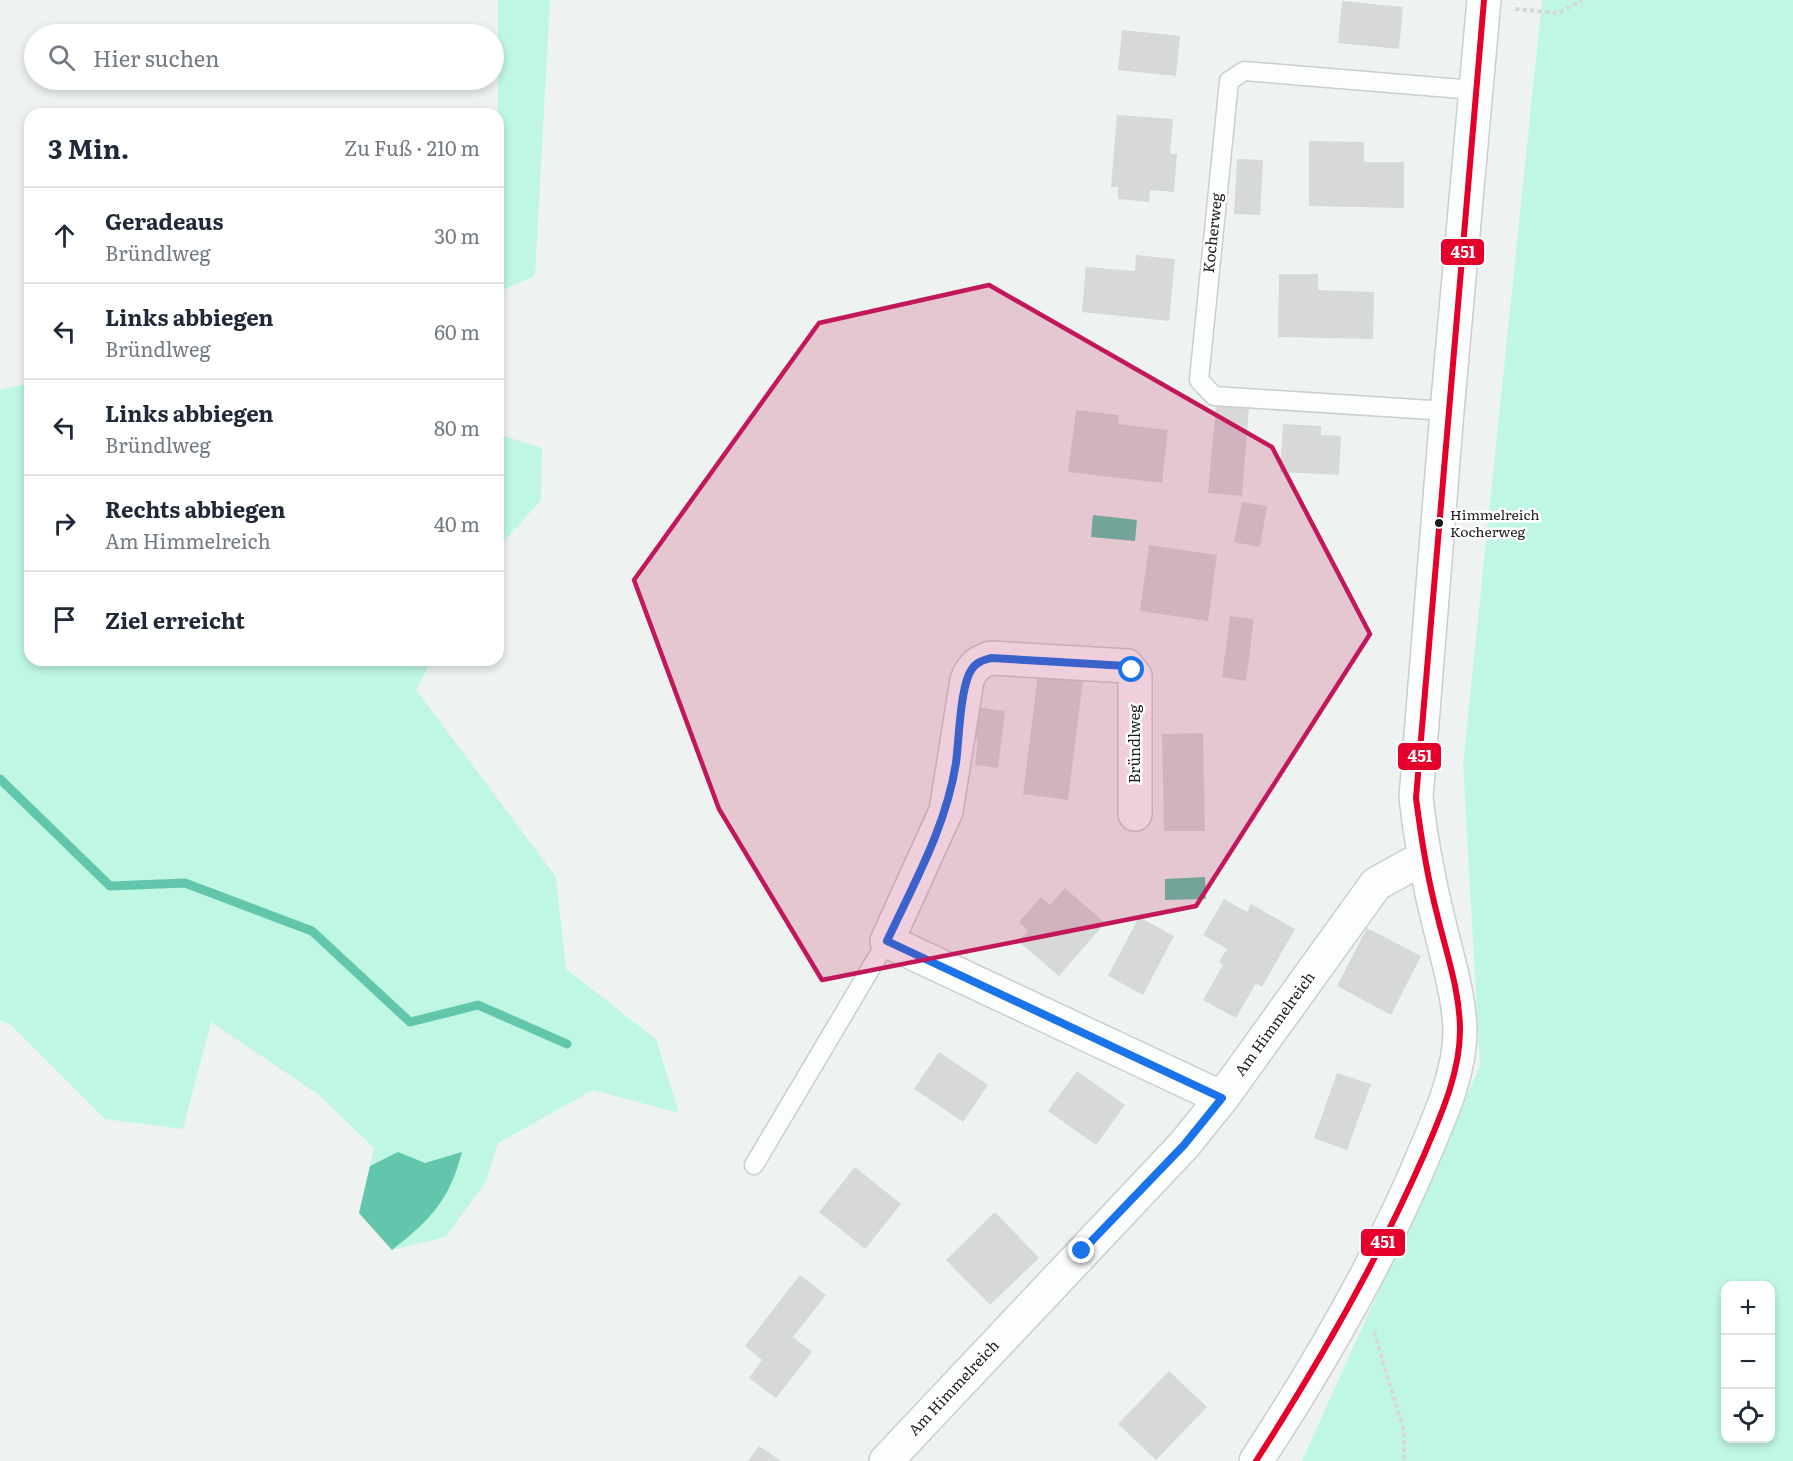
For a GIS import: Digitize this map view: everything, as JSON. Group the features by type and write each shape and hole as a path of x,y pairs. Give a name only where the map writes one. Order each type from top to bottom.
{"street":[{"path":"1256,1461 1360,1286 1414,1178 1448,1092 1458,1055 1457,1001 1423,858 1416,798 1474,90 1484,3"},
{"name":"Bründlweg","path":"887,941 946,811 967,680 972,669 980,661 991,658 1127,666 1132,670 1135,676 1135,814"},
{"name":"Am Himmelreich","path":"886,1461 1184,1145 1222,1098 1376,884 1423,858"},
{"path":"887,941 1222,1098"}],"lane":[{"name":"Kocherweg","path":"1447,411 1214,396 1199,380 1229,81 1244,71 1474,90"},
{"path":"754,1165 887,941"}],"path":[{"path":"1484,3 1558,13 1582,0"},
{"path":"1360,1286 1404,1431 1404,1461"}],"highlighted area":[{"path":"989,285 1272,447 1370,634 1196,906 822,980 719,809 634,580 819,323"}],"shaded area":[{"path":"498,0 550,0 535,276 504,289 504,108 498,108 498,90 504,90 504,24 498,24"},
{"path":"1542,0 1793,0 1793,1461 1302,1461 1480,1066 1463,764"},
{"path":"24,384 24,666 429,666 416,690 556,877 566,969 656,1039 679,1113 593,1090 498,1143 486,1181 446,1237 392,1250 359,1213 374,1148 319,1095 211,1022 183,1129 105,1119 11,1025 0,1020 0,390"},
{"path":"504,436 542,448 541,500 504,541"},
{"path":"1093,515 1137,520 1135,541 1091,537"},
{"path":"1205,877 1206,899 1165,900 1165,879"},
{"path":"398,1152 425,1163 462,1152 451,1184 437,1208 392,1250 359,1213 370,1166"}],"building":[{"path":"1342,1 1403,7 1399,49 1338,43"},
{"path":"1122,30 1180,36 1176,76 1118,70"},
{"path":"1117,115 1173,119 1170,154 1177,154 1174,192 1150,190 1149,202 1118,199 1118,187 1111,187"},
{"path":"1309,141 1364,142 1364,162 1404,162 1404,208 1309,206"},
{"path":"1237,159 1263,160 1260,215 1234,214"},
{"path":"1136,255 1175,259 1169,321 1082,312 1086,267 1135,271"},
{"path":"1279,274 1318,274 1318,290 1374,292 1373,339 1278,337"},
{"path":"1216,404 1249,407 1242,496 1208,493"},
{"path":"1076,410 1119,415 1118,424 1168,430 1162,483 1068,472"},
{"path":"1283,424 1321,426 1321,435 1341,436 1339,475 1280,472"},
{"path":"1242,502 1267,506 1260,547 1234,542"},
{"path":"1149,545 1217,555 1208,621 1140,611"},
{"path":"1230,616 1254,619 1246,681 1222,677"},
{"path":"1038,674 1083,680 1068,800 1023,794"},
{"path":"976,707 1005,711 998,768 975,765 978,740 972,739"},
{"path":"1203,733 1205,831 1164,831 1162,734"},
{"path":"1065,888 1105,923 1059,976 1018,941 1028,931 1019,922 1041,897 1050,905"},
{"path":"1224,899 1247,912 1251,904 1295,929 1262,987 1256,983 1236,1018 1203,1000 1223,965 1219,962 1227,949 1203,935"},
{"path":"1139,917 1174,936 1143,995 1108,976"},
{"path":"1367,928 1421,956 1391,1015 1337,986"},
{"path":"939,1052 988,1085 963,1122 914,1089"},
{"path":"1077,1071 1125,1105 1096,1145 1048,1111"},
{"path":"1337,1073 1371,1084 1347,1150 1314,1138"},
{"path":"855,1167 901,1204 865,1249 819,1212"},
{"path":"995,1212 1039,1258 990,1305 946,1260"},
{"path":"800,1275 826,1295 793,1337 812,1352 776,1398 749,1378 762,1360 745,1346"},
{"path":"1169,1371 1207,1407 1156,1460 1118,1424"},
{"path":"759,1446 781,1461 748,1461"}],"waterway":[{"path":"0,779 110,886 185,883 312,931 410,1022 478,1005 567,1044"}],"transit line":[{"name":"451","path":"1256,1461 1324,1349 1387,1234 1437,1125 1457,1062 1460,1030 1458,1001 1430,885 1416,798 1484,0"}],"place":[{"name":"Himmelreich Kocherweg","path":"1439,523"}],"route":[{"path":"1082,1251 1184,1145 1222,1098 887,941 946,811 967,680 972,669 980,661 991,658 1127,666 1132,670"}]}
